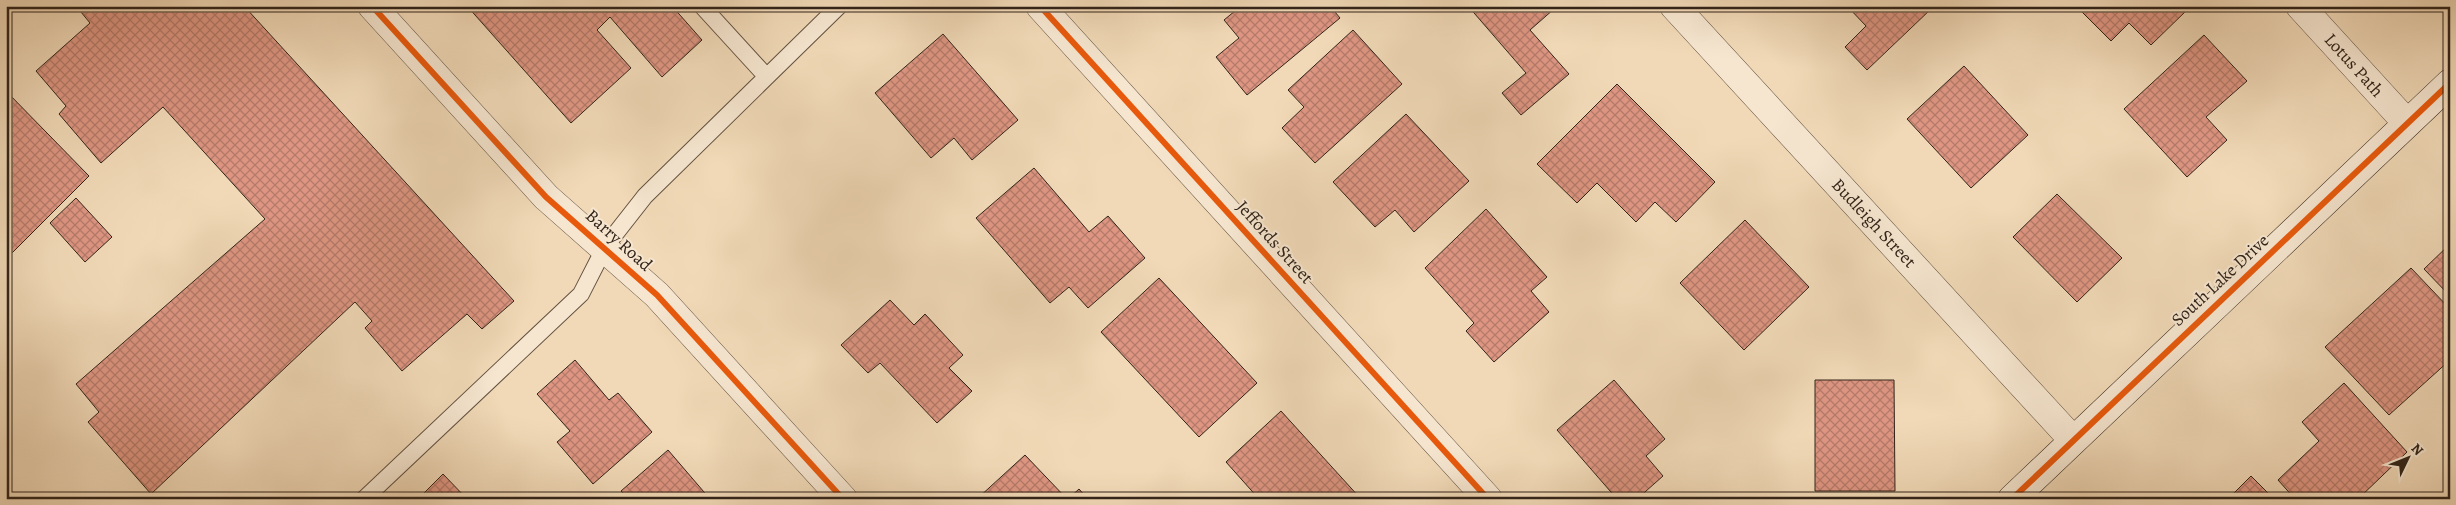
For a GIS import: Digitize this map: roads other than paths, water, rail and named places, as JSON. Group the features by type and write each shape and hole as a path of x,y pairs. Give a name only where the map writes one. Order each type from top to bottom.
{"street":[{"name":"Barry Road","path":"372,6 546,197 605,247 657,295 843,499"},
{"name":"Jeffords Street","path":"1040,6 1488,499"},
{"name":"Budleigh Street","path":"1674,6 2073,440"},
{"name":"Lotus Path","path":"2300,6 2407,124"},
{"name":"South Lake Drive","path":"2012,499 2450,83"}],"lane":[{"path":"702,6 766,76"},
{"path":"364,499 581,294 605,247 646,196 838,6"}]}
